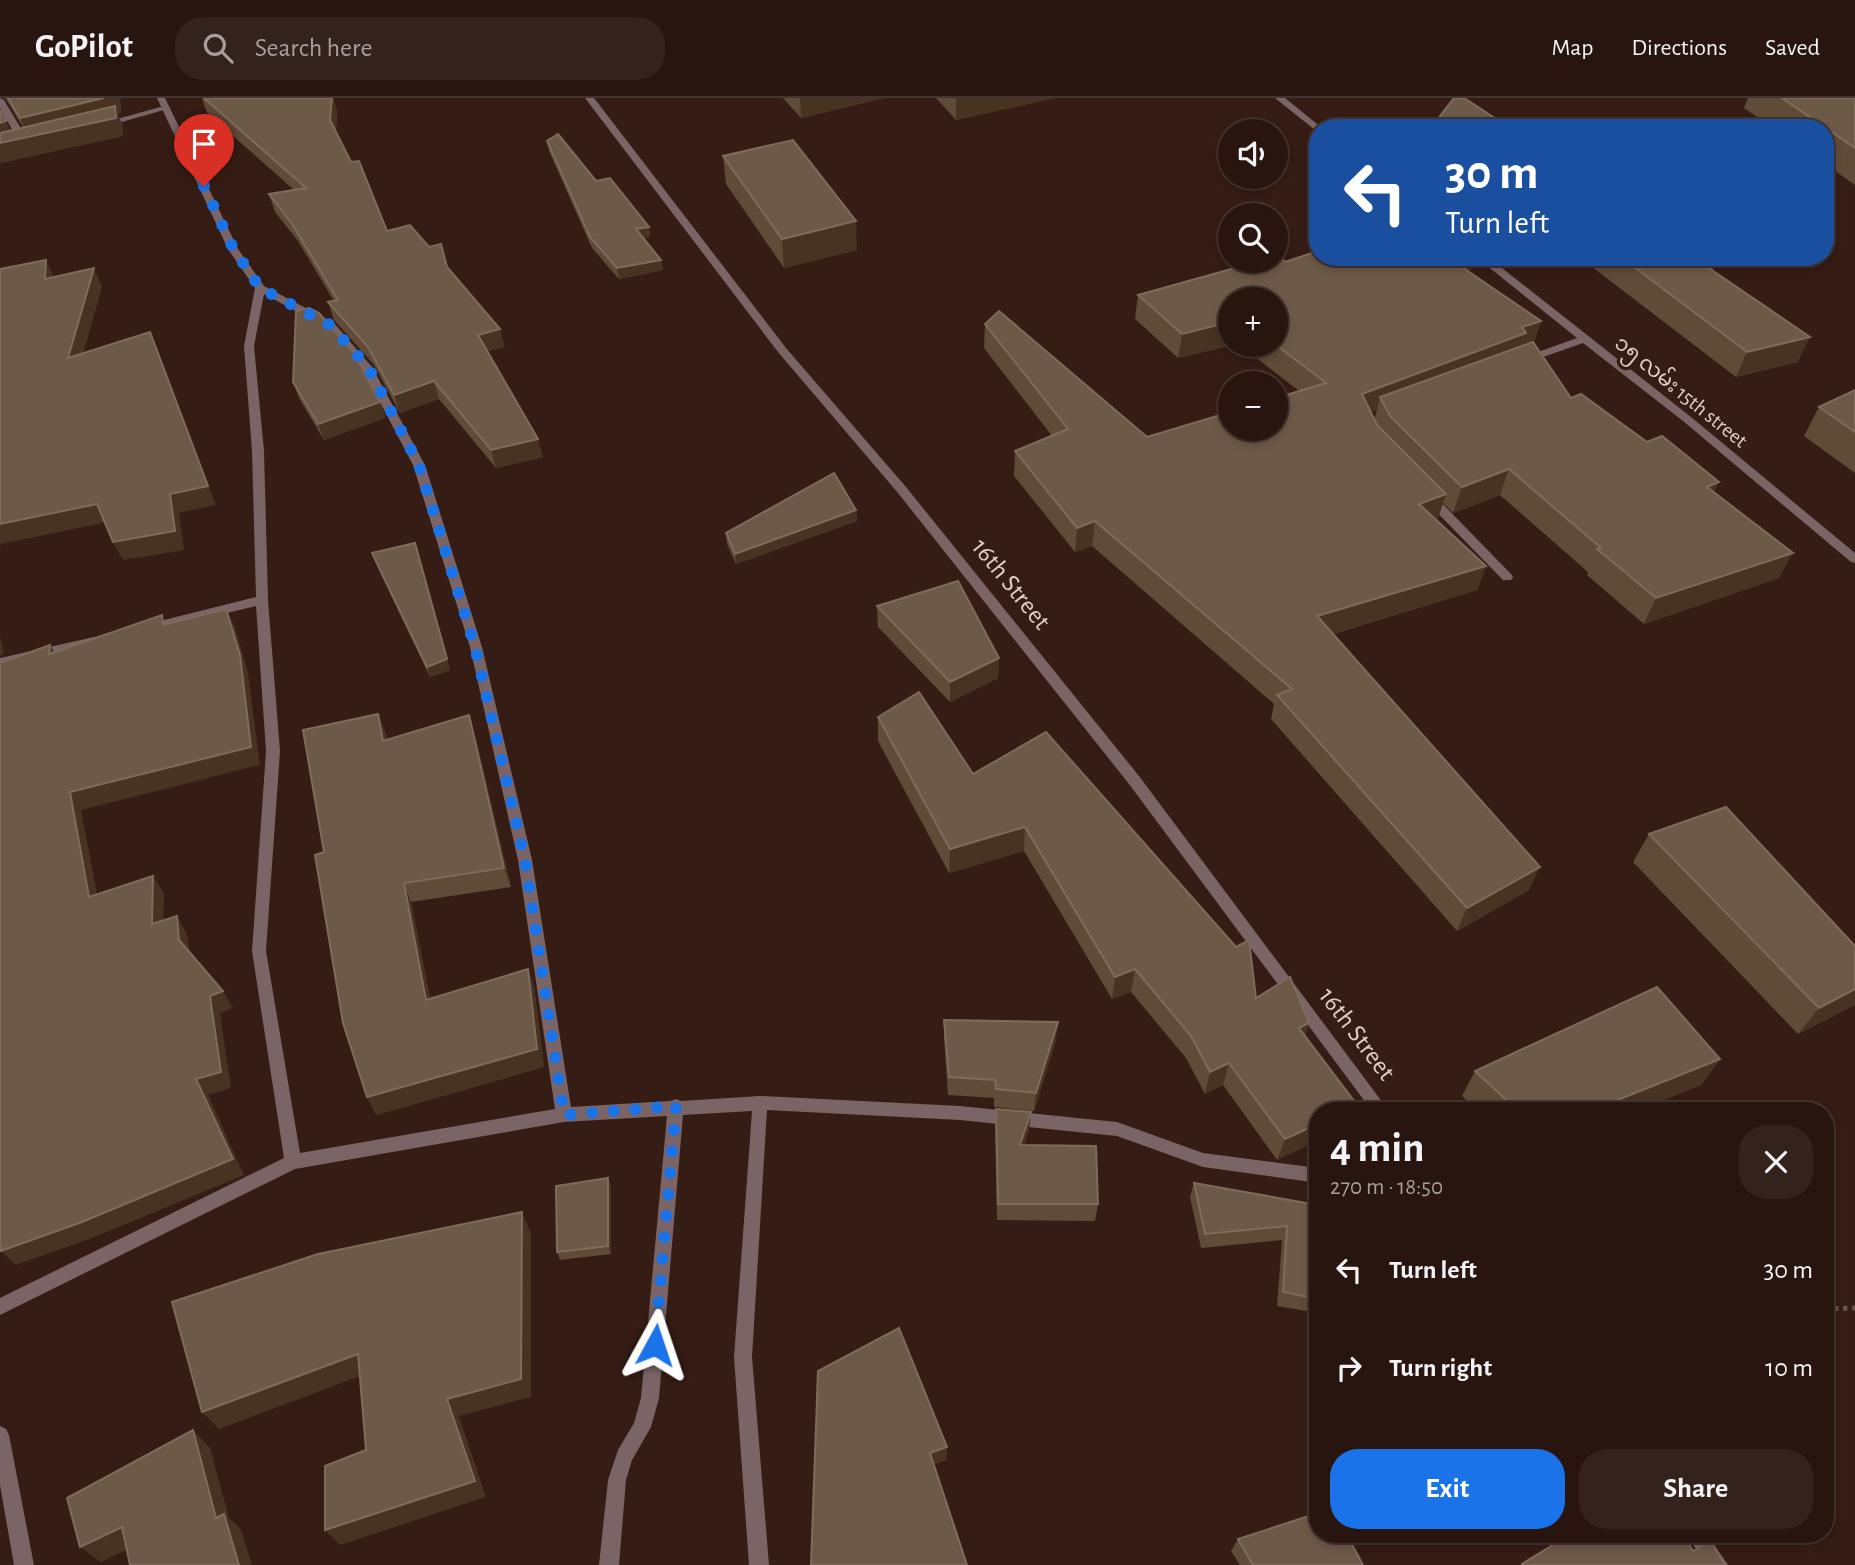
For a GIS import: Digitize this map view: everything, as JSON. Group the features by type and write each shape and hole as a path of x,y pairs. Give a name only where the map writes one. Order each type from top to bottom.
{"street":[{"name":"16th Street","path":"589,98 782,350 902,490 1134,780 1374,1102"},
{"path":"1279,98 1309,121"},
{"path":"0,100 28,142 12,145"},
{"path":"92,127 164,103 233,248 260,288 330,325 368,367 419,465 475,647 525,860 564,1115"},
{"name":"၁၅ လမ်း 15th street","path":"1492,266 1687,419 1855,559"},
{"path":"260,288 249,346 258,451 262,600 273,751 259,951 293,1162"},
{"path":"1519,363 1583,339"},
{"path":"1419,488 1507,577"},
{"path":"131,632 262,600"},
{"path":"0,663 105,638"},
{"path":"0,1307 293,1162 564,1115 676,1106 760,1103 960,1113 1117,1129 1203,1160 1309,1175"},
{"path":"758,1565 743,1357 760,1103"},
{"path":"609,1565 617,1480 624,1456 642,1427 650,1398 676,1106"},
{"path":"0,1435 24,1565"},
{"path":"1702,1543 1718,1565"}],"path":[{"path":"1834,1309 1855,1308"}],"building":[{"path":"8,98 104,98 20,118"},
{"path":"204,98 332,98 330,120 351,162 359,161 387,231 410,225 429,247 441,244 447,267 500,329 478,335 538,439 491,450 434,381 394,395 368,347 328,302 338,300 292,224 269,194 306,188"},
{"path":"1454,98 1464,98 1496,119 1444,119 1440,116"},
{"path":"1782,98 1855,98 1855,148 1834,134 1834,119 1813,119"},
{"path":"115,106 116,118 0,143 0,133"},
{"path":"0,110 6,121 0,123"},
{"path":"558,134 596,181 610,178 649,227 636,229 661,260 617,268 590,237 547,141"},
{"path":"793,140 856,221 782,239 723,156"},
{"path":"1309,254 1309,266 1460,266 1541,321 1522,327 1526,333 1362,394 1377,425 1446,494 1419,504 1486,566 1317,616 1540,867 1467,908 1277,695 1292,689 1095,521 1077,528 1015,451 1068,429 985,324 999,311 1147,437 1218,416 1218,441 1288,441 1288,394 1326,383 1288,354 1288,287 1218,287 1218,325 1182,334 1138,295 1218,273 1288,273 1288,261"},
{"path":"46,260 45,279 94,268 68,358 150,332 208,486 170,494 175,531 113,542 97,504 0,524 0,269"},
{"path":"1633,266 1706,266 1810,337 1747,352"},
{"path":"309,308 319,313 355,354 380,402 318,424 293,382 296,311"},
{"path":"1533,342 1571,398 1581,394 1647,442 1662,436 1719,482 1707,487 1793,553 1656,598 1509,469 1462,487 1390,416 1380,397"},
{"path":"1855,390 1855,432 1819,407"},
{"path":"834,473 856,510 735,554 726,533"},
{"path":"415,543 447,659 427,667 372,553"},
{"path":"958,581 999,658 950,682 877,606"},
{"path":"226,609 240,655 251,747 70,792 89,897 153,876 152,924 177,916 179,940 223,991 210,996 221,1072 196,1079 233,1159 82,1222 1,1251 0,663 50,645 49,654 162,615 163,625"},
{"path":"919,692 973,774 1046,732 1236,947 1249,940 1256,998 1290,977 1309,1023 1299,1028 1355,1102 1309,1102 1309,1128 1285,1139 1229,1063 1210,1072 1191,1036 1135,969 1115,977 1025,827 950,849 878,717"},
{"path":"378,714 383,741 469,715 504,868 404,883 426,1000 528,969 537,1049 367,1097 343,1023 315,855 324,852 303,730"},
{"path":"1726,807 1855,946 1855,989 1819,1008 1649,834"},
{"path":"1657,987 1720,1059 1612,1102 1508,1102 1475,1071"},
{"path":"944,1020 1058,1022 1036,1093 996,1089 995,1080 949,1077"},
{"path":"996,1109 1031,1112 1020,1145 1096,1146 1098,1204 998,1204"},
{"path":"608,1178 608,1246 557,1252 556,1186"},
{"path":"1194,1183 1309,1203 1309,1297 1283,1292 1287,1226 1205,1234"},
{"path":"522,1212 521,1379 447,1399 475,1481 325,1530 325,1466 366,1450 358,1354 202,1412 172,1302 318,1254"},
{"path":"899,1328 947,1447 930,1453 967,1565 811,1565 818,1371"},
{"path":"193,1430 216,1518 224,1514 239,1565 130,1565 122,1527 80,1547 67,1498"},
{"path":"1309,1516 1309,1543 1351,1543 1363,1565 1253,1565 1238,1539"},
{"path":"1556,1543 1688,1543 1693,1551 1712,1543 1725,1565 1523,1565"}],"route":[{"path":"204,186 233,248 260,288 330,325 368,367 419,465 475,647 525,860 564,1115 676,1106 655,1345"}]}
